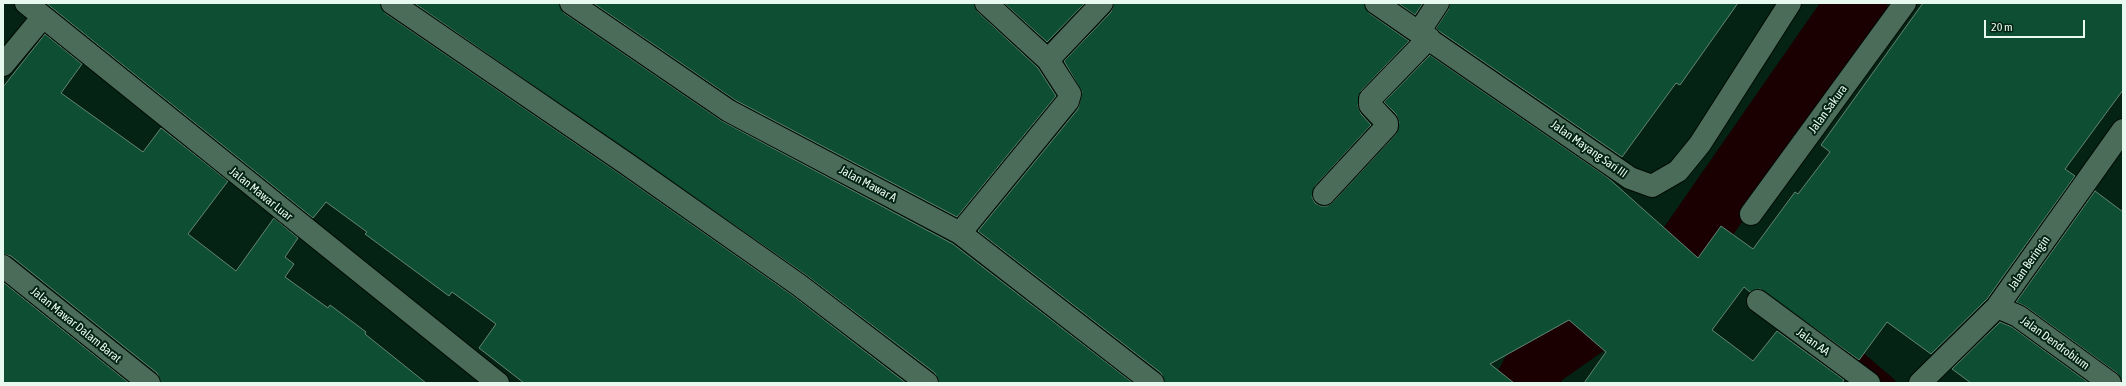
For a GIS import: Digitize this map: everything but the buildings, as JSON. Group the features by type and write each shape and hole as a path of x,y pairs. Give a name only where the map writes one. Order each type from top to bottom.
{"street":[{"name":"Jalan Mawar Luar","path":"26,3 42,18 498,383"},
{"path":"392,3 627,164 799,285 927,383"},
{"name":"Jalan Mawar A","path":"571,3 729,111 960,233 1153,383"},
{"path":"960,233 1068,101 1070,94 1068,88 1048,60 986,3"},
{"path":"1048,60 1102,3"},
{"name":"Jalan Mayang Sari III","path":"1376,3 1630,178 1652,186 1678,171 1700,144 1790,3"},
{"path":"1324,194 1386,126 1387,123 1370,105 1370,99 1424,35 1438,3"},
{"name":"Jalan Sakura","path":"1751,214 1905,3"},
{"path":"3,65 42,18"},
{"name":"Jalan Beringin","path":"1920,383 1997,307 2122,134"},
{"name":"Jalan Mawar Dalam Barat","path":"3,266 149,383"},
{"name":"Jalan AA","path":"1758,301 1869,383"},
{"name":"Jalan Dendrobium","path":"1997,307 2018,316 2110,383"}],"waterway":[{"path":"1526,383 1539,359 1677,262 1857,3"},
{"path":"1851,349 1891,383"}]}
